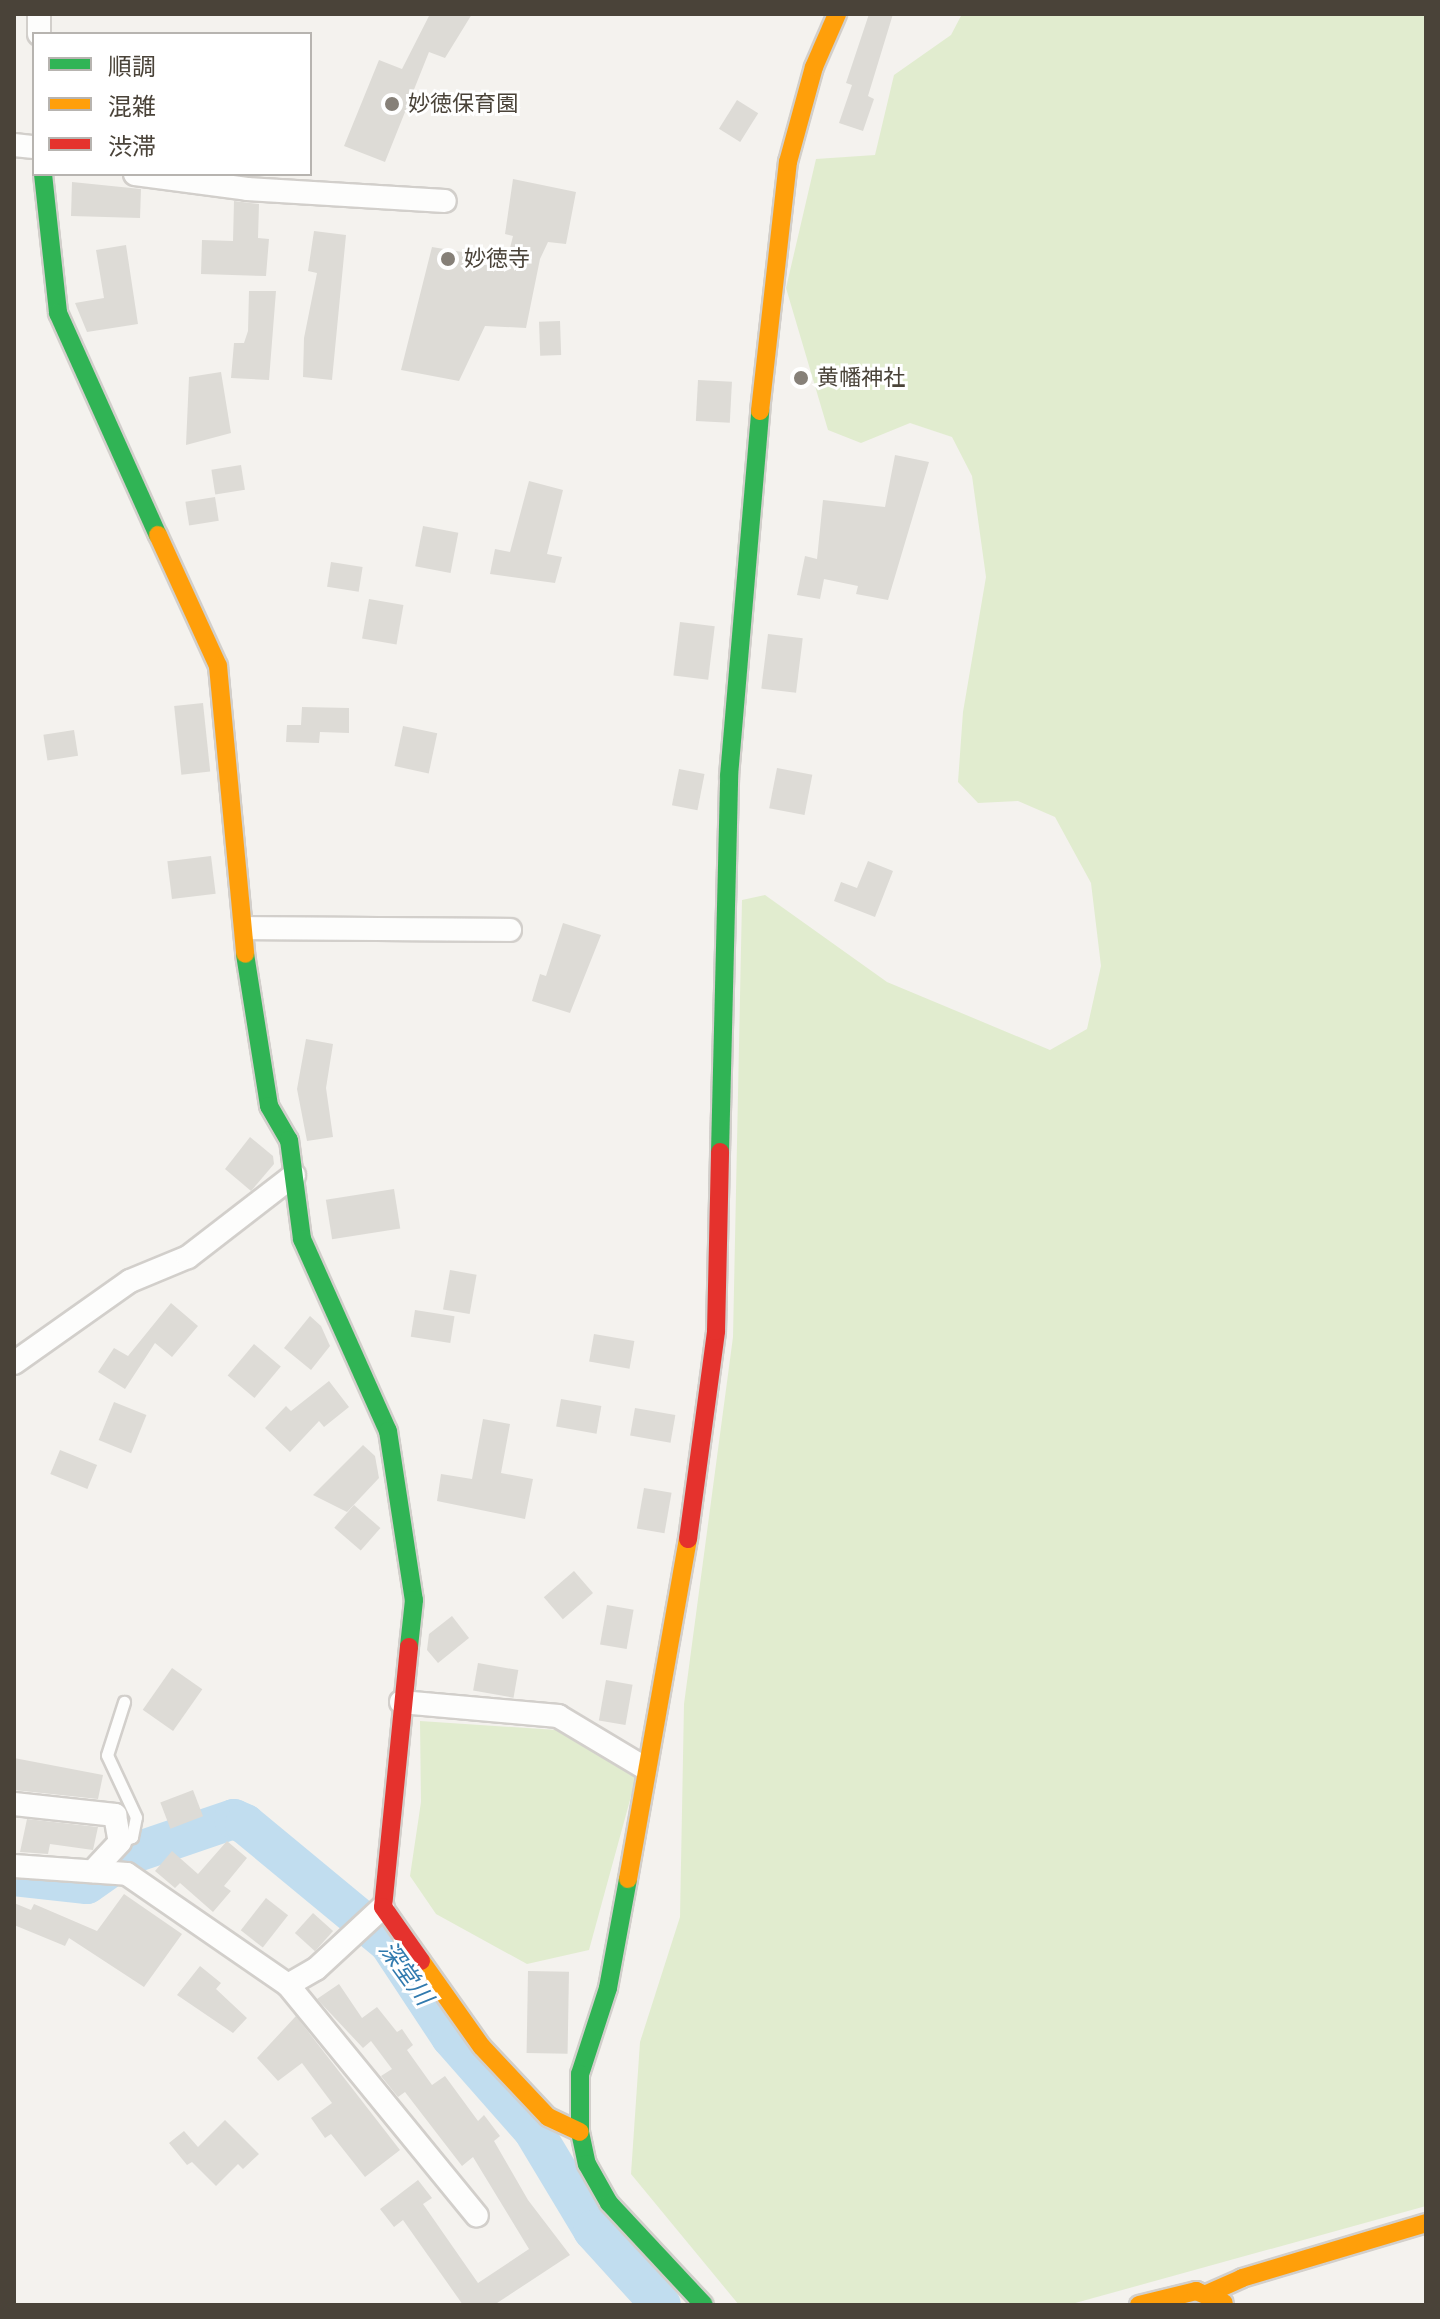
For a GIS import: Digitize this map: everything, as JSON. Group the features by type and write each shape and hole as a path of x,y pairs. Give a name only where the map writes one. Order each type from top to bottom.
{"street":[{"path":"704,2305 609,2203 587,2164 580,2132 580,2074 608,1988 645,1768 687,1549 716,1331 729,776 768,322 788,162 814,67 837,14"},
{"path":"43,176 58,313 218,666 251,1013 269,1106 289,1140 302,1239 388,1431 402,1500 414,1600 401,1702 383,1907 482,2047 548,2117 580,2132"},
{"path":"150,176 247,189 445,201"},
{"path":"245,928 510,930"},
{"path":"14,1363 130,1281 188,1257 294,1175"},
{"path":"401,1702 558,1716 645,1768"},
{"path":"14,1804 115,1815 120,1842 93,1871"},
{"path":"14,1866 127,1874 288,1985 477,2216"},
{"path":"288,1985 316,1969 383,1907"},
{"path":"1139,2305 1180,2293 1209,2293 1242,2278 1426,2223"},
{"path":"1209,2293 1226,2305"}],"lane":[{"path":"120,1842 132,1837 136,1817 107,1755 124,1702"}],"green space":[{"path":"962,14 1426,14 1426,2206 1068,2305 739,2305 631,2174 640,2042 680,1917 684,1704 733,1337 742,900 765,895 887,982 1050,1050 1087,1029 1101,966 1091,883 1055,817 1018,801 978,803 958,782 963,712 986,577 972,476 952,437 910,423 861,443 828,430 786,288 816,159 875,155 894,75 951,35"},
{"path":"420,1721 557,1730 636,1778 589,1950 527,1964 436,1914 410,1876 421,1802"}],"building":[{"path":"430,14 472,14 445,58 429,52 385,162 344,146 379,60 402,69"},
{"path":"869,14 893,14 868,96 874,99 863,131 839,123 852,85 846,83"},
{"path":"737,100 758,113 740,142 719,129"},
{"name":"妙徳寺","path":"513,179 576,192 566,244 548,242 540,259 526,328 485,326 459,381 401,370 432,247 468,253 466,262 505,268 513,236 505,234"},
{"path":"72,182 141,189 140,218 71,216"},
{"path":"234,201 259,204 258,238 269,239 266,276 201,274 202,240 233,241"},
{"path":"314,231 346,235 332,380 303,377 304,338 317,273 308,271"},
{"path":"126,245 138,324 87,332 75,303 104,298 96,250"},
{"path":"249,291 276,291 269,380 231,378 234,343 244,343 248,331"},
{"path":"560,321 561,355 540,356 539,322"},
{"path":"221,372 231,433 186,445 189,377"},
{"path":"698,380 732,382 730,423 696,421"},
{"path":"895,455 929,462 888,600 856,594 858,586 824,579 820,599 797,595 805,556 817,559 823,500 885,507"},
{"path":"241,465 245,490 215,494 211,470"},
{"path":"529,481 563,490 547,554 562,557 555,583 490,574 495,549 510,552"},
{"path":"215,497 219,521 189,525 185,502"},
{"path":"423,526 458,533 451,573 415,566"},
{"path":"331,562 363,567 359,592 327,587"},
{"path":"369,599 403,605 397,644 362,638"},
{"path":"680,622 715,626 708,680 673,676"},
{"path":"768,634 803,638 796,693 761,689"},
{"path":"203,703 210,772 181,775 174,706"},
{"path":"302,707 349,708 349,733 320,732 319,743 286,742 287,725 301,725"},
{"path":"403,726 437,733 429,773 394,766"},
{"path":"74,730 78,756 47,761 43,735"},
{"path":"777,768 812,775 805,815 769,808"},
{"path":"679,769 705,774 697,810 672,805"},
{"path":"211,856 216,894 172,899 167,861"},
{"path":"868,861 893,871 875,917 834,901 841,882 857,888"},
{"path":"563,923 601,935 570,1013 532,1001 540,974 546,976"},
{"path":"306,1039 333,1044 326,1088 333,1137 307,1141 297,1089"},
{"path":"250,1137 273,1156 274,1164 251,1191 225,1169"},
{"path":"394,1189 400,1229 332,1239 326,1200"},
{"path":"450,1270 477,1275 470,1314 443,1309"},
{"path":"171,1303 198,1326 172,1357 155,1343 125,1389 98,1372 114,1348 128,1356"},
{"path":"415,1310 455,1316 450,1343 411,1337"},
{"path":"310,1316 321,1326 330,1346 311,1370 284,1348"},
{"path":"594,1334 634,1341 630,1369 589,1362"},
{"path":"254,1344 281,1366 254,1398 228,1375"},
{"path":"329,1381 349,1407 324,1427 319,1421 290,1452 265,1428 286,1406 291,1411"},
{"path":"561,1399 601,1406 597,1434 556,1427"},
{"path":"114,1402 146,1415 131,1453 99,1440"},
{"path":"635,1408 675,1415 671,1443 630,1436"},
{"path":"483,1419 510,1424 501,1473 533,1479 525,1519 437,1501 441,1474 472,1479"},
{"path":"363,1445 375,1456 379,1478 347,1512 313,1495"},
{"path":"60,1450 97,1465 87,1489 50,1474"},
{"path":"644,1488 672,1493 664,1533 637,1528"},
{"path":"354,1505 380,1528 361,1551 334,1528"},
{"path":"574,1571 593,1593 563,1619 544,1597"},
{"path":"607,1605 634,1610 627,1649 600,1644"},
{"path":"452,1616 469,1638 438,1663 427,1650 429,1634"},
{"path":"478,1663 518,1670 514,1698 473,1691"},
{"path":"172,1668 202,1689 173,1731 143,1710"},
{"path":"606,1680 633,1685 625,1725 599,1720"},
{"path":"14,1758 103,1775 98,1799 14,1790"},
{"path":"193,1790 203,1816 170,1829 160,1803"},
{"path":"27,1819 98,1827 93,1850 50,1844 48,1854 20,1852"},
{"path":"227,1841 247,1858 224,1886 231,1891 213,1912 180,1883 175,1888 155,1871 172,1851 198,1874"},
{"path":"124,1894 182,1934 144,1987 69,1938 65,1946 14,1925 14,1903 31,1910 34,1904 97,1931"},
{"path":"266,1898 288,1915 263,1948 241,1930"},
{"path":"313,1913 333,1931 315,1951 295,1933"},
{"path":"200,1966 221,1983 216,1989 247,2018 233,2033 177,1995"},
{"path":"528,1971 569,1972 568,2054 527,2053"},
{"path":"339,1984 362,2018 377,2007 397,2032 402,2029 413,2045 407,2050 432,2085 445,2076 478,2121 484,2115 500,2136 494,2141 528,2200 570,2255 494,2305 463,2305 403,2220 394,2227 380,2209 418,2180 432,2198 423,2204 478,2283 529,2249 473,2157 462,2166 405,2092 398,2097 381,2076 392,2069 371,2041 363,2048 317,1999"},
{"path":"296,2016 400,2150 365,2177 331,2134 325,2138 311,2118 332,2103 302,2063 278,2081 257,2058"},
{"path":"225,2120 259,2154 243,2169 238,2164 216,2186 192,2162 187,2165 169,2143 184,2131 198,2147"}],"waterway":[{"name":"深堂川","path":"14,1876 87,1884 128,1855 234,1819 245,1824 389,1943 451,2037 533,2130 593,2230 661,2305"}],"traffic: fast":[{"path":"43,176 58,313 158,535"},
{"path":"720,1152 729,776 760,411"},
{"path":"245,954 269,1106 289,1140 302,1239 388,1431 414,1600 409,1647"},
{"path":"628,1879 608,1988 580,2074 580,2132 587,2164 609,2203 704,2305"}],"traffic: slow":[{"path":"760,411 788,162 814,67 837,14"},
{"path":"158,535 218,666 245,954"},
{"path":"628,1879 688,1539"},
{"path":"421,1961 482,2047 548,2117 580,2132"},
{"path":"1209,2293 1242,2278 1426,2223"},
{"path":"1139,2305 1196,2291 1224,2303"}],"traffic: jam":[{"path":"688,1539 716,1331 720,1152"},
{"path":"409,1647 383,1907 421,1961"}],"place":[{"name":"妙徳保育園","path":"392,104"},
{"name":"妙徳寺","path":"448,259"},
{"name":"黄幡神社","path":"801,378"}]}
